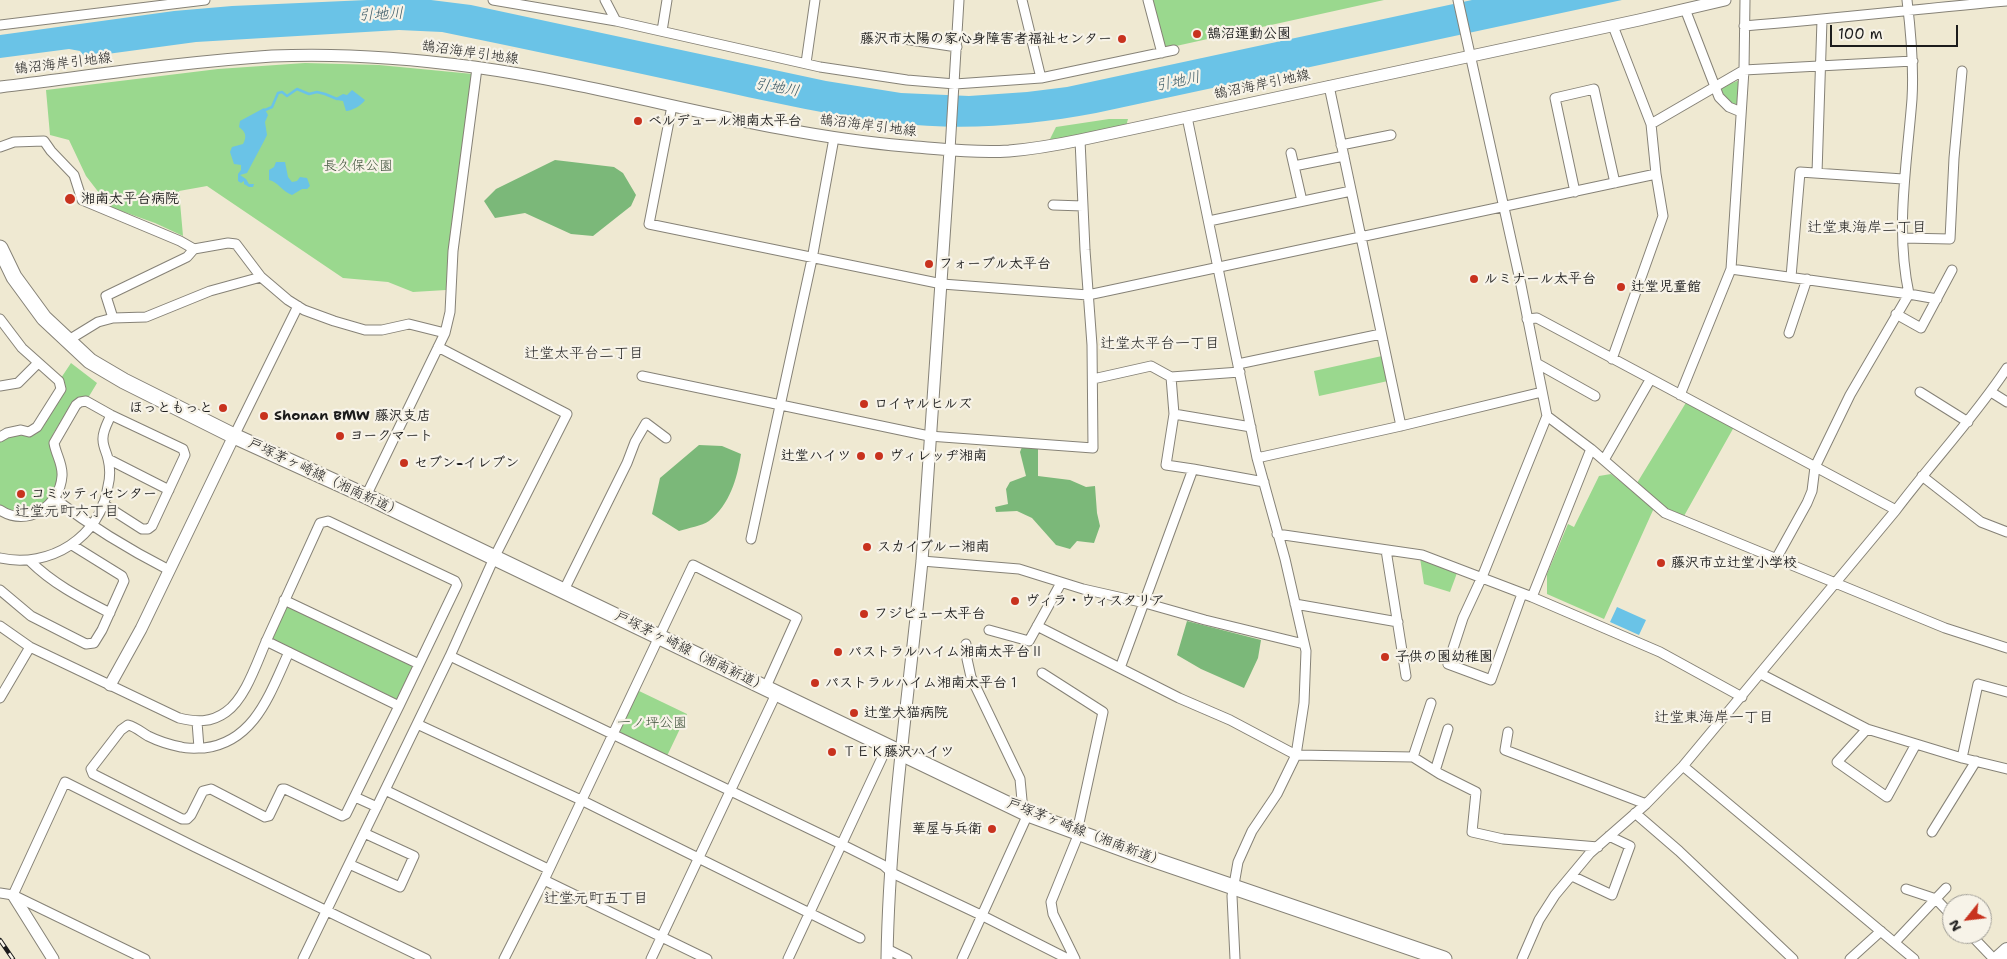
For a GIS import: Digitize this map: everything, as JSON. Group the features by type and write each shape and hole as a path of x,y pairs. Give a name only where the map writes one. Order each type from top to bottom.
{"main road":[{"name":"戸塚茅ヶ崎線（湘南新道）","path":"1,253 27,296 44,318 90,361 124,381 234,436 564,590 901,755 1026,813 1444,959"},
{"path":"1996,959 2007,950"}],"street":[{"path":"0,25 205,0"},
{"path":"493,0 542,4 806,63 907,80 955,84 1041,78 1174,50"},
{"path":"605,0 616,21"},
{"path":"662,31 666,0"},
{"path":"806,63 815,0"},
{"path":"907,959 887,954 901,755 922,561 929,436 952,133 959,0"},
{"path":"1022,0 1041,78"},
{"path":"1148,0 1162,53"},
{"path":"1458,0 1538,364 1547,416 1482,578 1463,618 1448,664 1491,680 1522,594"},
{"name":"鵠沼海岸引地線","path":"0,88 163,67 275,56 374,57 477,68 834,138 950,150 1012,150 1080,140 1329,86 1470,52 1613,26 1725,0"},
{"path":"1680,395 1731,269 1744,70 1745,0"},
{"path":"1744,26 1822,20 1908,5 2007,1"},
{"path":"1776,559 1812,491 1815,467 1850,395 1909,294 1903,238 1903,179 1912,100 1913,61 1908,5"},
{"path":"1685,9 1714,88 1723,102 1741,112"},
{"path":"1817,173 1822,20"},
{"path":"1612,359 1663,216 1656,174 1651,124 1613,26"},
{"path":"904,39 957,47"},
{"path":"1651,124 1744,70 1913,61"},
{"path":"366,496 445,333 450,312 453,252 477,68"},
{"path":"1903,238 1950,239 1954,158 1962,71"},
{"path":"1329,86 1401,426"},
{"path":"1575,192 1555,98 1594,89 1615,183"},
{"path":"672,106 649,224 812,259 942,284 1088,295 1504,208 1656,174"},
{"path":"1187,116 1257,458 1285,559 1306,659 1304,703 1296,755 1276,794 1252,831 1238,862 1232,896 1233,957"},
{"path":"1341,145 1390,135"},
{"path":"751,539 812,259 834,138"},
{"path":"642,376 929,436 1093,448 1093,379 1080,140"},
{"path":"0,147 14,142 44,141 74,175 82,200 180,241 194,249 228,243 236,244 261,277 288,300 304,310 365,330 382,330 409,324 445,333"},
{"path":"1292,153 1302,202"},
{"path":"1294,166 1344,156"},
{"path":"1791,277 1800,172 1903,179"},
{"path":"1209,221 1351,191"},
{"path":"1053,205 1083,206"},
{"path":"113,318 106,296 187,258 194,249"},
{"path":"1731,269 1937,299"},
{"path":"1896,314 1921,328 1952,270"},
{"path":"67,341 98,322 113,318 146,317 216,289 261,277"},
{"path":"1790,334 1807,280"},
{"path":"110,685 141,629 298,306"},
{"path":"1527,319 1537,318 1896,510"},
{"path":"0,319 22,348 59,381 61,389 37,428 30,432 14,432 0,437"},
{"path":"1093,379 1151,366 1171,377 1239,368 1381,334"},
{"path":"303,959 450,656 494,558 568,414 438,347"},
{"path":"0,386 18,383 38,363"},
{"path":"1538,364 1595,396"},
{"path":"1522,959 1539,920 1555,895 1598,847 1646,804 1683,766 1761,674 1922,476 1941,456 1991,392 2007,368"},
{"path":"1171,377 1174,414 1166,465 1264,482"},
{"path":"1604,460 1650,380"},
{"path":"1257,458 1542,392"},
{"path":"1920,392 1968,422"},
{"path":"1991,392 2007,402"},
{"path":"0,510 6,514 29,516 42,510 55,499 62,485 63,474 54,443 76,405 86,401 183,449 186,455 152,526 148,529 142,529 103,504"},
{"path":"1174,414 1251,427"},
{"path":"0,558 30,561 44,558 72,545 91,526 103,504 108,488 108,459 103,440 111,415"},
{"path":"1547,416 1591,449 1665,512 1945,628 2007,648"},
{"path":"564,590 635,442 646,424 666,438"},
{"path":"1532,597 1591,449"},
{"path":"108,459 169,490"},
{"path":"1120,668 1193,469"},
{"path":"1922,476 1982,522 2007,532"},
{"path":"55,499 91,526 125,547 169,570"},
{"path":"0,626 30,647 179,718 197,722 210,720 226,713 243,692 320,523 328,521 337,525 455,581 458,585 346,814 342,816 286,788 282,789 268,816 265,817 210,789 206,789 203,791 191,815 187,819 182,819 93,774 91,768 121,730 128,725 134,726 149,736 183,748 214,747 231,740 250,726 263,706 289,652"},
{"path":"1277,534 1422,555 1532,597 1660,652 1742,697"},
{"path":"0,590 31,616 86,644 94,643 124,581 122,576 72,545"},
{"path":"1386,550 1406,676"},
{"path":"30,561 62,586 110,613"},
{"path":"922,561 1019,569 1061,582 1304,644"},
{"path":"504,959 544,880 694,565 797,618 771,691 731,791 651,959"},
{"path":"989,630 1029,641 1061,582"},
{"path":"284,600 419,664"},
{"path":"1295,604 1398,622"},
{"path":"1037,626 1179,698 1230,720 1296,755 1413,757 1435,771 1476,792 1472,832 1503,839 1598,847"},
{"path":"266,641 399,706"},
{"path":"962,959 1026,813 1020,779 971,677 966,659 966,644"},
{"path":"0,698 30,647"},
{"path":"450,656 841,844 883,865 892,874 1068,959"},
{"path":"1042,673 1103,712 1078,832 1051,902 1053,914 1075,959"},
{"path":"1761,674 1867,729 1962,758 2007,767"},
{"path":"1962,758 1978,684 2007,692"},
{"path":"1413,757 1431,704"},
{"path":"197,722 199,748"},
{"path":"417,724 581,800 860,938"},
{"path":"1435,771 1448,729"},
{"path":"1867,729 1837,762 1887,797 1916,744"},
{"path":"1508,732 1505,750 1646,804"},
{"path":"788,959 887,747"},
{"path":"1932,832 1976,761"},
{"path":"1683,766 1914,959"},
{"path":"13,895 65,782 426,959"},
{"path":"385,790 548,869"},
{"path":"355,797 377,807"},
{"path":"1635,813 1679,851 1793,959"},
{"path":"350,864 400,887 414,856 364,833"},
{"path":"1572,876 1612,896 1630,846 1609,836"},
{"path":"544,880 707,959"},
{"path":"1895,942 1946,888"},
{"path":"1906,889 1936,899 1942,905"},
{"path":"0,893 13,895 145,959"},
{"path":"13,895 53,959"},
{"path":"1850,959 1881,931"},
{"path":"1980,944 1996,959"}],"green space":[{"name":"鵠沼運動公園","path":"1152,0 1384,0 1167,48 1164,46"},
{"name":"長久保公園","path":"305,63 379,65 473,74 451,228 446,290 413,292 388,282 343,278 207,186 179,191 183,236 155,223 110,207 86,176 69,140 50,135 46,90 218,69"},
{"path":"1740,80 1739,110 1732,107 1716,89"},
{"path":"1109,119 1128,119 1125,130 1047,145 1056,127"},
{"path":"555,160 614,167 623,173 636,195 631,206 593,236 571,234 525,213 495,218 484,201 496,189"},
{"path":"1382,356 1388,381 1319,396 1314,371"},
{"path":"71,363 97,383 88,398 80,397 75,400 53,434 51,444 60,471 55,495 35,512 16,514 0,507 0,441 13,436 36,434 64,392 65,387 61,378"},
{"path":"1687,401 1734,427 1684,516 1666,509 1637,483"},
{"path":"699,445 722,446 741,454 737,473 727,499 709,521 699,526 679,531 652,514 660,478"},
{"path":"1022,447 1038,449 1038,476 1070,480 1086,487 1095,486 1100,526 1094,543 1077,541 1070,549 1056,545 1032,518 1017,511 996,512 995,507 1008,504 1006,489 1010,482 1026,476 1020,452"},
{"path":"1611,474 1654,508 1604,619 1547,594 1547,574 1568,524 1574,527 1599,476"},
{"path":"1420,558 1457,573 1450,592 1424,584"},
{"path":"284,600 419,664 399,706 266,641"},
{"path":"1187,621 1261,640 1258,658 1244,688 1201,669 1177,655"},
{"name":"一ノ坪公園","path":"637,690 687,714 667,756 617,732"}],"water":[{"name":"引地川","path":"367,0 431,0 471,5 826,81 901,93 969,96 1067,87 1472,0 1622,0 1096,113 1029,123 961,127 916,125 832,114 442,32 399,30 196,42 85,57 80,51 69,49 0,58 0,35 174,11 232,6"},
{"path":"352,90 365,100 357,107 346,111 343,101 336,98 343,94 347,95"},
{"path":"264,108 268,115 265,122 267,135 247,173 240,175 249,184 254,184 253,187 249,187 244,184 244,181 241,183 238,181 241,165 234,164 230,152 232,147 243,144 245,139 243,131 239,127 240,121"},
{"path":"276,162 285,162 288,177 292,182 297,181 300,177 307,178 310,186 292,195 269,180 269,170 274,167"},
{"path":"1617,607 1646,620 1639,635 1610,622"}],"waterway":[{"path":"265,110 272,107 278,93 282,92 287,96 297,89 309,94 317,92 337,99"}],"railway":[{"path":"0,940 13,959"}],"place":[{"name":"鵠沼運動公園","path":"1197,34"},
{"name":"藤沢市太陽の家心身障害者福祉センター","path":"1122,39"},
{"name":"ベルデュール湘南太平台","path":"638,121"},
{"name":"湘南太平台病院","path":"70,199"},
{"name":"フォーブル太平台","path":"929,264"},
{"name":"ルミナール太平台","path":"1474,279"},
{"name":"辻堂児童館","path":"1621,287"},
{"name":"ロイヤルヒルズ","path":"864,404"},
{"name":"ほっともっと","path":"223,408"},
{"name":"Shonan BMW 藤沢支店","path":"264,416"},
{"name":"ヨークマート","path":"340,436"},
{"name":"辻堂ハイツ","path":"861,456"},
{"name":"ヴィレッヂ湘南","path":"879,456"},
{"name":"セブン-イレブン","path":"404,463"},
{"name":"コミッティセンター","path":"21,494"},
{"name":"スカイブルー湘南","path":"867,547"},
{"name":"藤沢市立辻堂小学校","path":"1661,563"},
{"name":"ヴィラ・ウィスタリア","path":"1015,601"},
{"name":"フジビュー太平台","path":"864,614"},
{"name":"パストラルハイム湘南太平台Ⅱ","path":"838,652"},
{"name":"子供の園幼稚園","path":"1385,657"},
{"name":"パストラルハイム湘南太平台１","path":"815,683"},
{"name":"辻堂犬猫病院","path":"854,713"},
{"name":"ＴＥＫ藤沢ハイツ","path":"832,752"},
{"name":"華屋与兵衛","path":"992,829"}],"district":[{"name":"辻堂東海岸二丁目","path":"1867,228"},
{"name":"辻堂太平台一丁目","path":"1160,344"},
{"name":"辻堂太平台二丁目","path":"584,354"},
{"name":"辻堂元町六丁目","path":"67,512"},
{"name":"辻堂東海岸一丁目","path":"1714,718"},
{"name":"辻堂元町五丁目","path":"596,899"}]}
